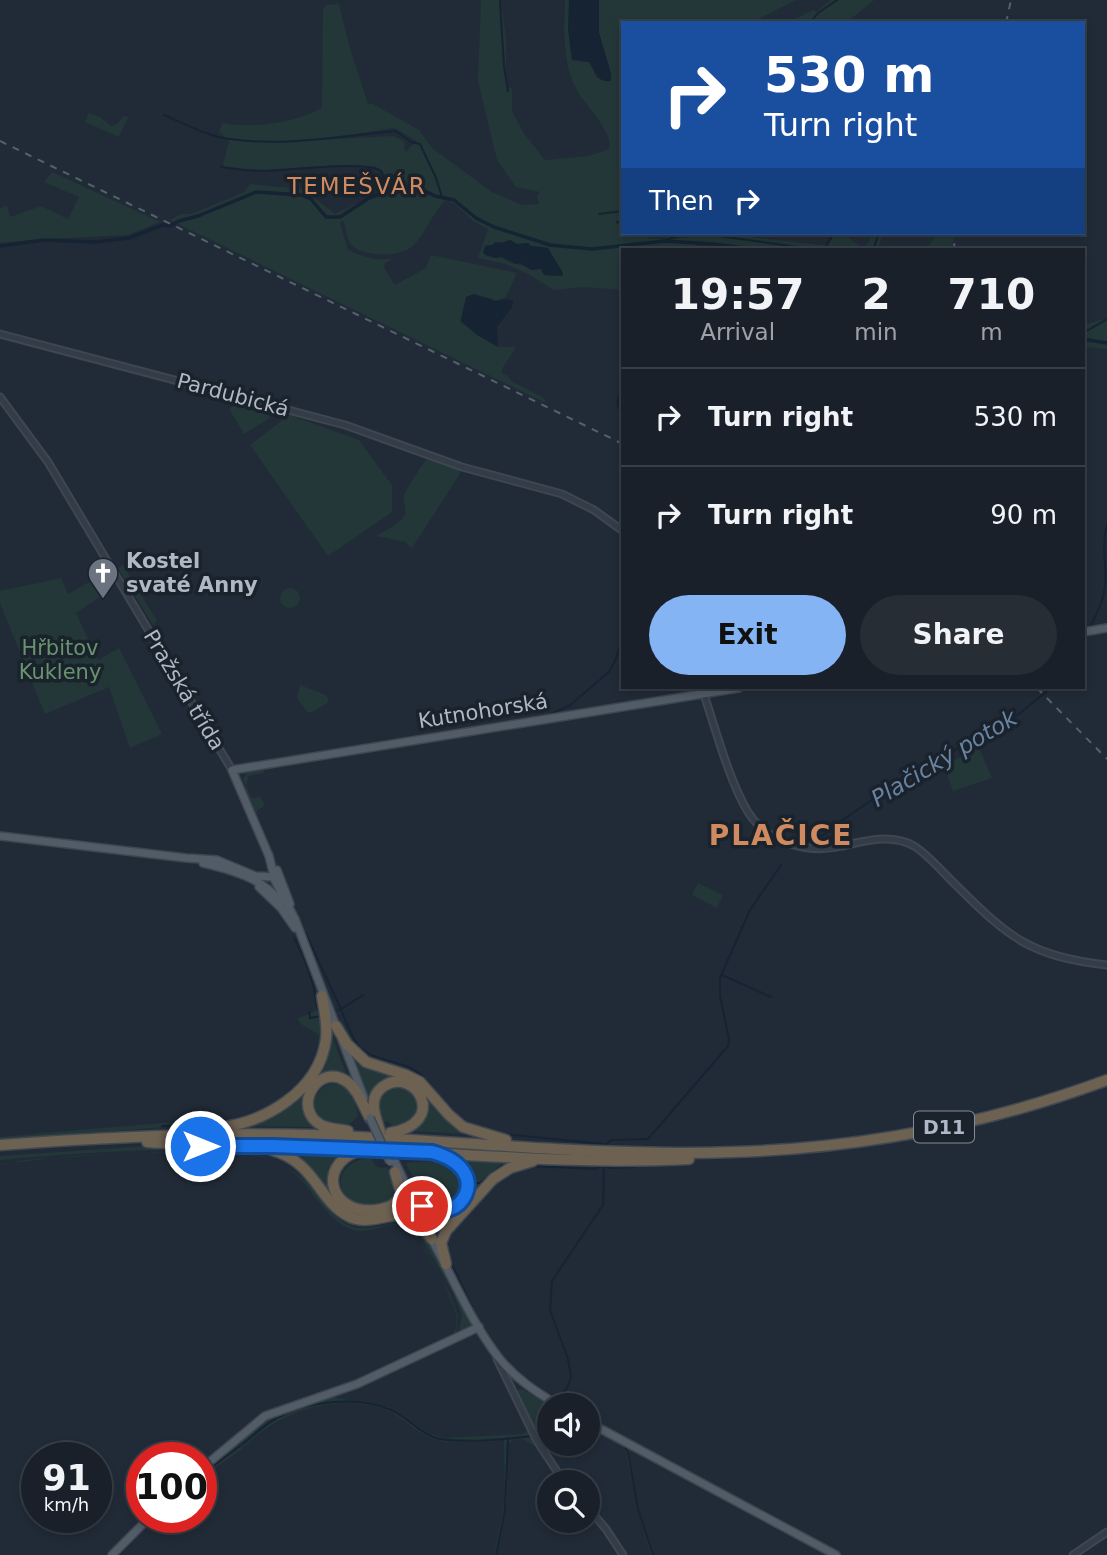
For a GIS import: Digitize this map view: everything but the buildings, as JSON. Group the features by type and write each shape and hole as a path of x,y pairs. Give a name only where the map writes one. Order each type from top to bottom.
{"highway":[{"path":"208,1129 235,1126 265,1115 301,1088 317,1065 325,1045 322,996"},
{"path":"336,1026 347,1044 366,1062 420,1082 463,1127 506,1140"},
{"path":"348,1131 326,1127 311,1116 307,1102 309,1094 313,1086 321,1080 334,1077 350,1084 385,1132"},
{"name":"D11","path":"369,1149 551,1160 634,1152 744,1152 864,1141 998,1114 1107,1080"},
{"path":"373,1118 374,1100 383,1087 400,1082 417,1090 423,1105 420,1119 407,1129 385,1132"},
{"name":"D11","path":"0,1145 198,1134 313,1135 689,1159 789,1155 901,1141 1010,1117 1107,1087"},
{"path":"135,1137 177,1129 385,1132 506,1140 602,1154"},
{"name":"D11","path":"0,1152 147,1142 246,1140 602,1154"},
{"path":"147,1142 369,1149"},
{"path":"251,1146 277,1151 298,1162 312,1175 336,1207 346,1214 365,1220 409,1214 432,1238"},
{"path":"369,1149 348,1155 336,1168 334,1186 343,1203 351,1209 365,1211 391,1206 398,1200 401,1193 393,1165"},
{"path":"411,1196 425,1208 439,1212 453,1208 464,1197 467,1181 462,1167 451,1158 432,1152"},
{"path":"446,1264 441,1246 442,1237 488,1183 520,1164 551,1160"}],"main road":[{"path":"1085,632 1103,629"},
{"name":"Kutnohorská","path":"232,770 727,689"},
{"path":"246,800 241,778 245,771 252,767"},
{"path":"232,770 267,850 322,996 393,1165 488,1341 517,1377 540,1393"},
{"path":"0,836 217,860 255,876 266,884 298,931"},
{"path":"267,850 275,881 298,931 373,1118"},
{"path":"266,884 269,866 267,850"},
{"path":"186,858 222,867 266,884"},
{"path":"266,884 271,876 275,881"},
{"path":"248,879 276,902 298,931"},
{"path":"385,1132 393,1165 419,1214"},
{"path":"217,1456 265,1416 357,1384 479,1327"},
{"path":"600,1428 836,1555"},
{"path":"112,1555 133,1533"}],"street":[{"name":"Pardubická","path":"0,334 328,420 462,467 562,494 589,507 621,530"},
{"name":"Pražská třída","path":"0,397 48,462 232,770"},
{"path":"703,691 747,811 771,834 798,846 832,849 888,839 912,845 1009,935 1051,955 1107,965"},
{"path":"488,1341 537,1441 556,1470"},
{"path":"514,1391 513,1385 517,1377"},
{"path":"600,1522 623,1555"},
{"path":"1073,1555 1107,1532"}],"green space":[{"path":"481,0 501,0 506,38 506,85 512,89 512,111 523,132 545,160 589,156 609,149 608,135 578,92 569,71 565,48 565,0 569,0 570,49 579,61 589,62 597,78 611,77 599,33 599,0 796,0 754,21 621,21 621,235 648,235 649,239 732,235 827,245 832,235 845,235 863,248 725,248 702,244 689,248 621,248 621,290 584,287 554,290 506,264 478,258 488,229 446,200 414,244 396,253 360,251 349,241 343,220 340,223 348,250 371,258 394,258 385,263 384,268 395,285 426,268 431,255 517,273 506,297 496,301 483,297 472,300 464,305 460,322 498,347 516,347 502,373 511,381 544,398 546,403 170,220 244,192 250,184 303,189 335,214 384,190 383,178 386,176 375,166 245,170 225,167 223,164 229,141 219,132 222,123 274,123 299,118 322,108 323,9 326,5 339,4 368,104 373,104 419,130 432,148 492,192 522,205 539,204 537,196 540,192 516,187 497,160 478,81","holes":["394,128 417,141 405,152 404,141 393,136 313,140","510,240 517,244 528,243 531,246 545,247 563,273 562,276 544,275 541,269 511,263 501,257 495,258 485,246"]},
{"path":"831,0 874,0 848,21 790,21 813,10 816,12"},
{"path":"89,113 100,117 111,126 124,116 128,117 119,137 85,122"},
{"path":"52,172 160,222 128,235 0,243 0,208 7,206 10,217 41,206 68,219 79,197 44,182"},
{"path":"873,235 882,235 879,248 865,248"},
{"path":"939,235 955,235 951,248 927,248"},
{"path":"1107,318 1107,349 1085,347 1085,324"},
{"path":"235,405 266,413 270,418 244,434 229,409"},
{"path":"289,415 359,440 392,485 392,512 328,556 250,445"},
{"path":"427,459 461,472 412,548 405,542 376,536 403,518 405,493"},
{"path":"123,565 157,621 153,625 118,568"},
{"name":"Hřbitov Kukleny","path":"100,576 109,591 76,613 98,660 119,648 162,734 130,748 109,687 45,714 0,603 0,591 61,578 68,594"},
{"path":"290,588 297,591 300,598 297,605 290,608 283,605 280,598 283,591"},
{"path":"300,685 326,695 329,702 307,712 297,698"},
{"path":"979,748 992,778 953,791 944,765"},
{"path":"261,768 264,773 249,776 246,785 251,797 260,796 265,806 257,810 259,815 252,808 243,779 248,771"},
{"path":"698,883 723,895 717,908 692,895"},
{"path":"317,1010 323,1031 322,1046 318,1060 296,1091 281,1104 254,1118 221,1124 0,1142 0,1137 176,1122 220,1123 253,1116 288,1095 314,1064 322,1039 297,1019"},
{"path":"330,1031 347,1076 315,1079"},
{"path":"353,1056 371,1069 394,1075 376,1087 369,1100"},
{"path":"335,1083 349,1091 356,1105 358,1116 350,1124 326,1120 319,1116 314,1106 317,1094"},
{"path":"396,1085 414,1093 418,1108 413,1122 393,1127 388,1122 380,1123 376,1107 383,1090"},
{"path":"308,1088 304,1100 313,1127 247,1126"},
{"path":"422,1090 468,1134 413,1131 425,1113"},
{"path":"147,1146 271,1151 285,1156 347,1217 408,1216 419,1226 473,1325 464,1331 459,1330 462,1316 453,1292 414,1226 399,1221 367,1225 348,1222 331,1209 298,1172 277,1158 245,1152 169,1150 0,1160 0,1156"},
{"path":"280,1149 346,1152 334,1174 335,1200"},
{"path":"232,1151 268,1158 204,1153 148,1153"},
{"path":"457,1158 515,1161 480,1188 437,1239 422,1211 443,1215 457,1210 461,1205 465,1193 463,1163"},
{"path":"362,1159 372,1159 377,1167 387,1167 395,1182 392,1199 370,1207 347,1200 341,1187 342,1175 349,1165"},
{"path":"432,1161 452,1166 461,1177 463,1193 450,1207 429,1207 406,1163"},
{"path":"291,1170 309,1185 344,1223 359,1228 392,1224 407,1225 413,1228 419,1240 403,1225 361,1231 346,1227 328,1213"},
{"path":"440,1276 458,1316 454,1335 456,1314"},
{"path":"522,1389 537,1397 537,1433 517,1390"},
{"path":"334,1396 388,1407 428,1433 444,1438 523,1434 528,1430 535,1447 523,1439 512,1440 508,1445 507,1503 497,1555 494,1555 505,1501 504,1440 442,1441 422,1434 388,1411 350,1403 311,1408 292,1415 258,1434 244,1447 241,1444 255,1426 267,1419 295,1407"},
{"path":"600,1430 655,1460 654,1462 632,1450 629,1451 639,1510 654,1555 651,1555 638,1512 625,1448 600,1434"},
{"path":"239,1444 243,1448 217,1467 217,1461"}],"water":[{"path":"569,0 599,0 599,33 611,81 599,78 589,62 572,60 568,29"},
{"path":"510,240 517,244 528,243 531,246 548,248 563,273 562,276 544,275 541,269 531,270 520,263 501,257 495,258 483,252 485,246"},
{"path":"474,294 496,301 513,301 512,307 497,327 498,347 477,335 461,321 466,297"},
{"path":"621,391 621,413 617,401"}],"waterway":[{"path":"500,0 508,91"},
{"path":"812,21 837,0"},
{"path":"164,115 213,136 250,141 313,140 396,131 411,142 420,144 442,197"},
{"path":"221,167 264,171 362,166 382,172 385,192"},
{"path":"0,246 44,240 95,242 129,238 198,216 256,192 302,195 311,199 326,217 340,217 369,198 385,192 419,188 435,196 454,200 476,218 494,227 550,245 592,249 665,241 745,248"},
{"path":"599,214 621,211"},
{"path":"617,222 621,223"},
{"path":"665,241 681,235"},
{"path":"711,235 805,248"},
{"path":"825,248 833,235"},
{"path":"874,248 878,235"},
{"path":"1085,332 1107,319"},
{"path":"1085,339 1107,343"},
{"name":"Plačický potok","path":"1089,629 1097,614 1105,587 1104,540 1107,525"},
{"name":"Plačický potok","path":"1085,642 1087,634"},
{"path":"552,713 569,706 609,672 621,642"},
{"name":"Plačický potok","path":"803,844 825,834 915,771 1010,721 1050,689"},
{"name":"Plačický potok","path":"605,1146 611,1140 648,1139 728,1046 720,996 720,978 750,910 781,865"},
{"path":"305,932 341,1009 363,995"},
{"path":"294,938 308,968 321,1016"},
{"path":"722,975 771,997"},
{"path":"338,1010 341,1009 353,1037 364,1051 418,1072 437,1094"},
{"path":"309,1012 310,1018 321,1016"},
{"path":"162,1126 213,1124"},
{"path":"502,1134 604,1144"},
{"path":"473,1183 480,1183 502,1165 506,1167"},
{"path":"531,1166 595,1169 604,1165 610,1168 634,1167"},
{"name":"Plačický potok","path":"563,1393 571,1376 568,1359 550,1310 552,1281 603,1205 604,1166"},
{"path":"450,1260 472,1307"},
{"name":"Plačický potok","path":"243,1444 277,1418 304,1407 334,1402 364,1403 391,1410 430,1436 445,1440 532,1436"},
{"path":"496,1555 505,1510 508,1438"},
{"path":"624,1445 628,1452 638,1509 653,1555"},
{"name":"Plačický potok","path":"217,1463 240,1446"},
{"name":"Plačický potok","path":"119,1555 140,1533"}],"railway":[{"path":"1006,21 1011,0"},
{"path":"0,141 621,443"},
{"path":"953,248 957,235"},
{"path":"1038,689 1107,759"}],"place":[{"name":"Kostel svaté Anny","path":"103,600"}],"district":[{"name":"TEMEŠVÁR","path":"357,186"},
{"name":"PLAČICE","path":"781,835"}],"route":[{"path":"200,1146 432,1152 455,1161 462,1167 467,1178 467,1191 456,1207 435,1212 422,1206"}]}
